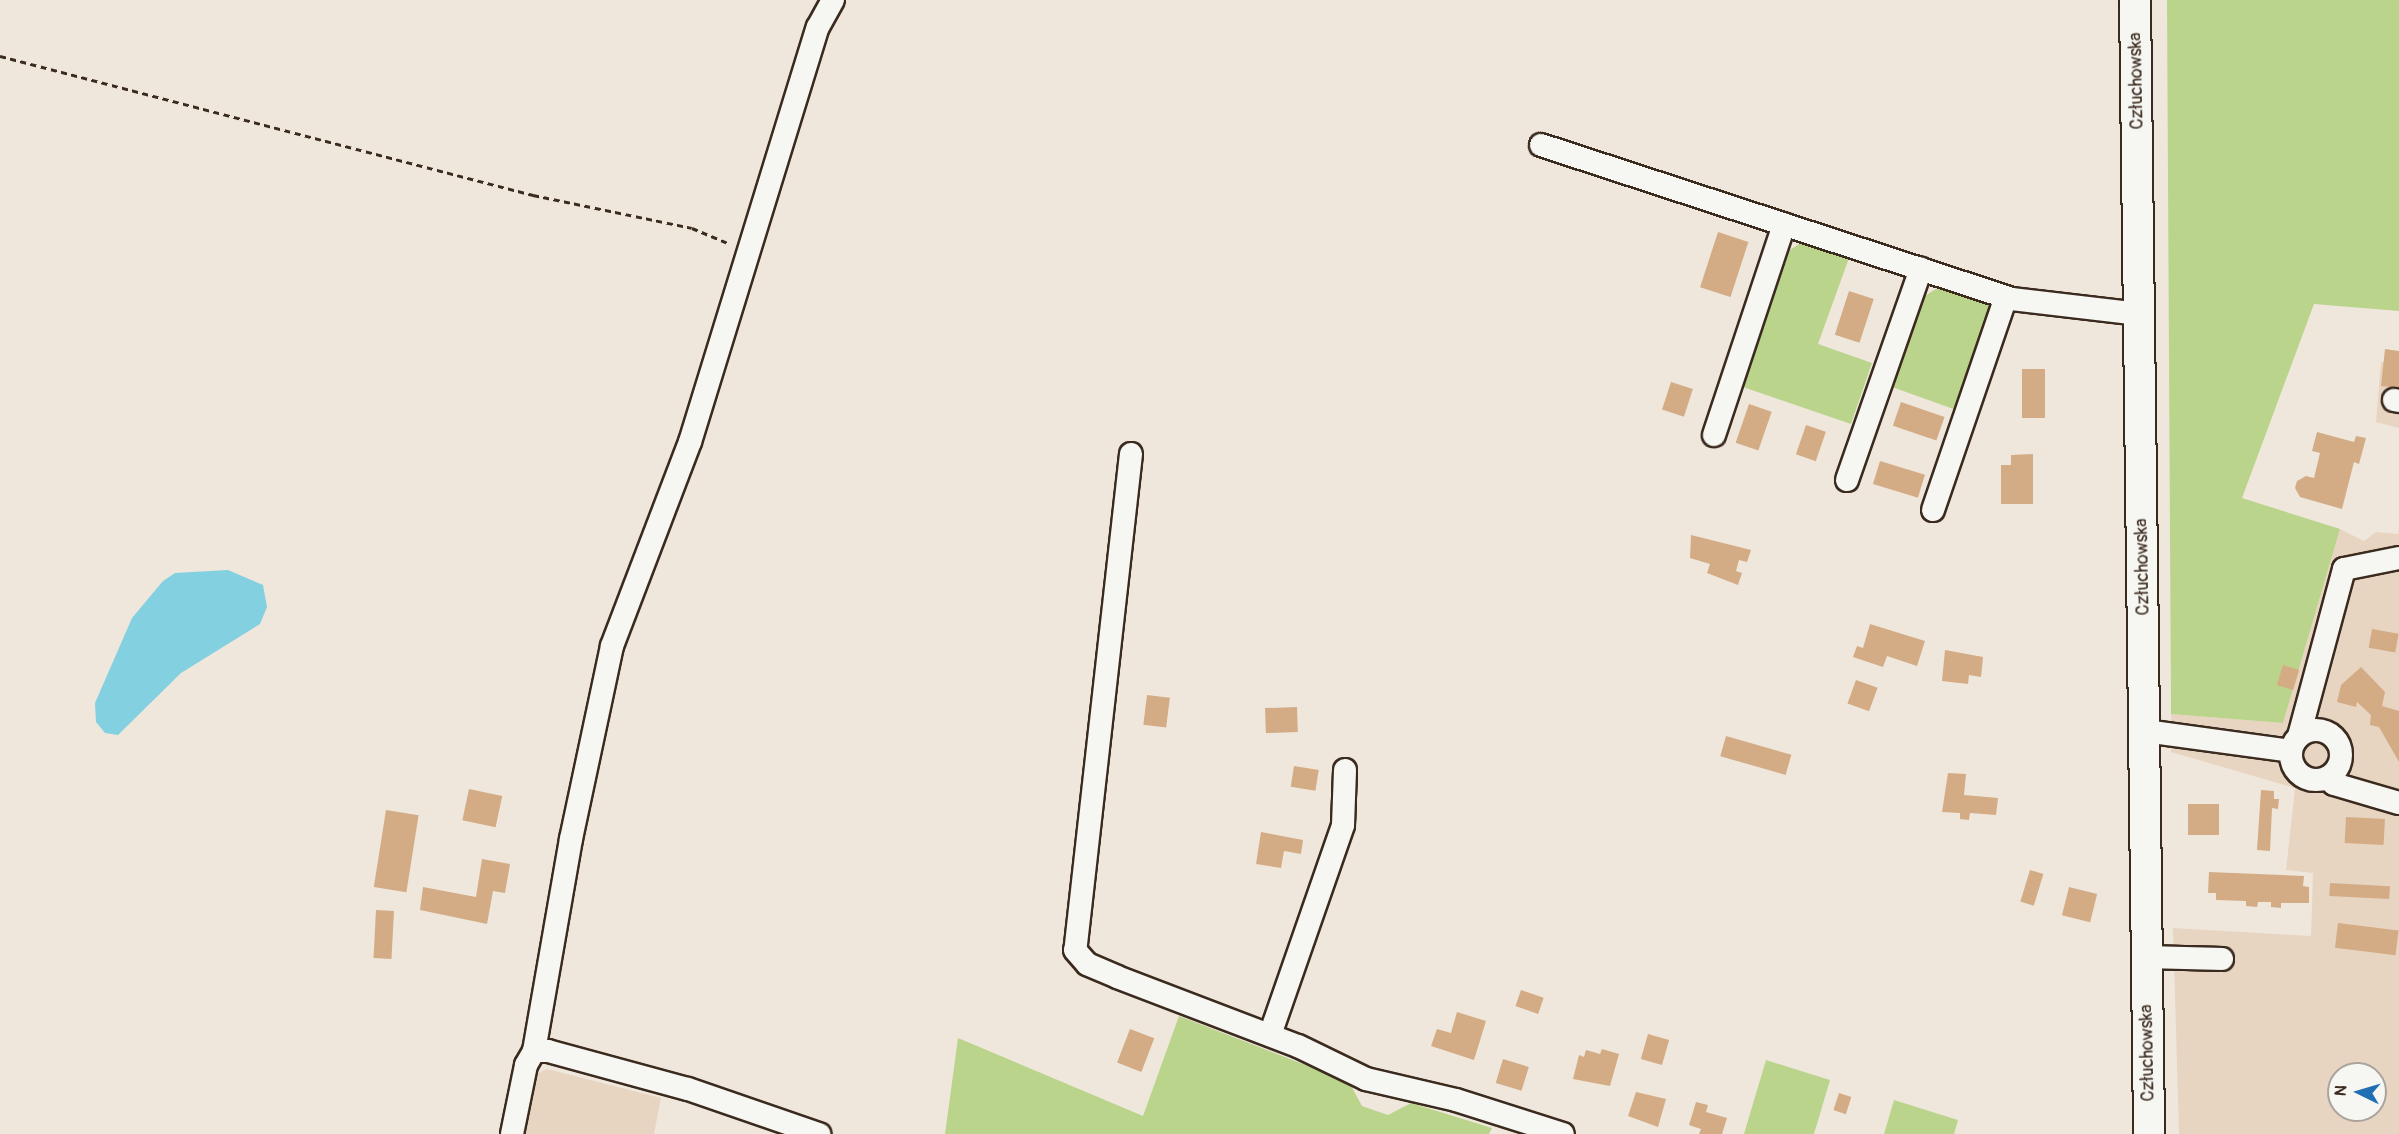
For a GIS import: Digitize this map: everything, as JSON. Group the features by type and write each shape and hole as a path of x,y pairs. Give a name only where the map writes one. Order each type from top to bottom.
{"main road":[{"name":"Człuchowska","path":"2135,0 2149,1134"}],"street":[{"path":"512,1134 526,1065 534,1051 571,839 612,646 690,442 818,27 833,0"},
{"path":"1541,145 2006,297 2139,314"},
{"path":"1714,435 1784,224"},
{"path":"1847,480 1921,269"},
{"path":"1933,510 2006,297"},
{"path":"1131,454 1075,950 1087,963 1117,977 1270,1035 1366,1079 1446,1097 1563,1134"},
{"path":"2399,558 2344,569 2295,743 2293,766 2304,777 2327,778 2334,784 2399,803"},
{"path":"2145,731 2295,743 2314,730 2336,741 2341,757 2327,778"},
{"path":"1270,1035 1343,825 1345,770"},
{"path":"2147,957 2222,959"},
{"path":"534,1051 548,1051 688,1089 819,1134"}],"path":[{"path":"0,56 533,195 692,228 748,252"}],"shaded area":[{"path":"2381,362 2399,363 2399,428 2376,422"},
{"path":"2399,528 2399,1134 2179,1134 2173,928 2311,936 2313,873 2286,870 2295,788 2171,752 2171,714 2283,723 2340,529 2364,541 2376,532 2398,534"},
{"path":"547,1069 661,1098 654,1134 522,1134 534,1075"}],"green space":[{"path":"2167,0 2399,0 2399,311 2314,304 2242,498 2340,529 2283,723 2171,714"},
{"path":"1802,242 1849,258 1818,344 1872,363 1851,424 1743,387 1790,250"},
{"path":"1939,287 1994,306 1959,411 1892,387 1925,296"},
{"path":"1179,1016 1349,1082 1362,1106 1388,1115 1411,1103 1492,1128 1489,1134 945,1134 958,1038 1143,1116"},
{"path":"1766,1060 1830,1080 1814,1134 1744,1134"},
{"path":"1894,1100 1958,1120 1954,1134 1884,1134"}],"water":[{"path":"228,570 263,585 267,607 260,624 181,673 118,735 105,733 96,722 95,703 132,618 163,581 175,573"}],"building":[{"path":"1718,232 1748,242 1731,297 1700,287"},
{"path":"1849,291 1874,299 1860,343 1835,335"},
{"path":"2385,349 2399,351 2399,388 2381,386"},
{"path":"2022,369 2045,369 2045,418 2022,418"},
{"path":"1671,382 1693,389 1684,417 1662,410"},
{"path":"1901,402 1944,417 1936,441 1893,426"},
{"path":"1749,404 1772,412 1758,451 1736,443"},
{"path":"1806,425 1826,432 1816,461 1796,454"},
{"path":"2317,432 2354,442 2356,436 2366,438 2359,464 2354,462 2342,509 2300,497 2295,488 2297,481 2306,476 2314,478 2320,453 2312,451"},
{"path":"2033,454 2033,504 2001,504 2001,465 2011,465 2011,455"},
{"path":"1880,461 1925,475 1918,498 1873,484"},
{"path":"1691,535 1751,550 1747,562 1739,560 1736,571 1742,573 1738,585 1707,573 1710,564 1690,558"},
{"path":"1870,624 1925,641 1917,666 1887,656 1883,667 1853,657 1857,646 1863,648"},
{"path":"2372,629 2399,634 2395,652 2369,648"},
{"path":"1945,650 1983,657 1981,677 1969,675 1968,684 1942,681"},
{"path":"2283,665 2299,670 2293,690 2277,685"},
{"path":"2361,667 2385,692 2382,706 2399,711 2399,762 2379,727 2370,725 2371,715 2357,702 2356,707 2337,702 2341,685"},
{"path":"1856,680 1878,688 1869,711 1847,703"},
{"path":"1147,695 1170,698 1166,728 1143,725"},
{"path":"1297,707 1298,732 1266,733 1265,708"},
{"path":"1726,736 1791,755 1786,775 1720,756"},
{"path":"1294,766 1319,770 1315,791 1291,787"},
{"path":"1948,773 1966,774 1964,795 1998,798 1996,815 1970,813 1969,820 1960,819 1960,813 1942,812"},
{"path":"469,789 502,796 496,827 462,820"},
{"path":"2261,790 2274,791 2274,799 2279,799 2278,809 2272,808 2270,851 2257,850"},
{"path":"2188,804 2219,804 2219,835 2188,835"},
{"path":"386,810 419,815 406,892 374,887"},
{"path":"2346,817 2385,819 2384,845 2345,843"},
{"path":"1261,832 1303,840 1301,854 1284,851 1281,868 1256,864"},
{"path":"482,859 510,864 505,893 493,891 487,924 420,910 423,887 476,897"},
{"path":"2030,870 2043,874 2034,906 2020,902"},
{"path":"2209,872 2304,876 2303,886 2309,887 2309,903 2281,903 2281,908 2271,907 2271,902 2258,902 2257,907 2246,906 2246,901 2216,900 2216,893 2208,893"},
{"path":"2330,883 2390,886 2389,899 2329,896"},
{"path":"2069,887 2097,894 2090,922 2062,915"},
{"path":"376,910 394,911 391,959 373,958"},
{"path":"2338,923 2399,930 2395,955 2335,948"},
{"path":"1521,990 1544,998 1538,1014 1515,1006"},
{"path":"1457,1012 1486,1021 1474,1060 1431,1046 1437,1029 1451,1033"},
{"path":"1130,1029 1154,1038 1141,1072 1117,1063"},
{"path":"1648,1034 1669,1040 1662,1065 1641,1059"},
{"path":"1602,1049 1619,1054 1610,1086 1573,1079 1579,1055 1584,1057 1586,1050 1600,1054"},
{"path":"1503,1059 1529,1067 1522,1091 1496,1083"},
{"path":"1636,1092 1666,1099 1658,1127 1628,1116"},
{"path":"1839,1093 1851,1097 1846,1114 1833,1110"},
{"path":"1696,1102 1708,1105 1706,1112 1727,1118 1722,1134 1699,1134 1701,1129 1689,1125"}]}
